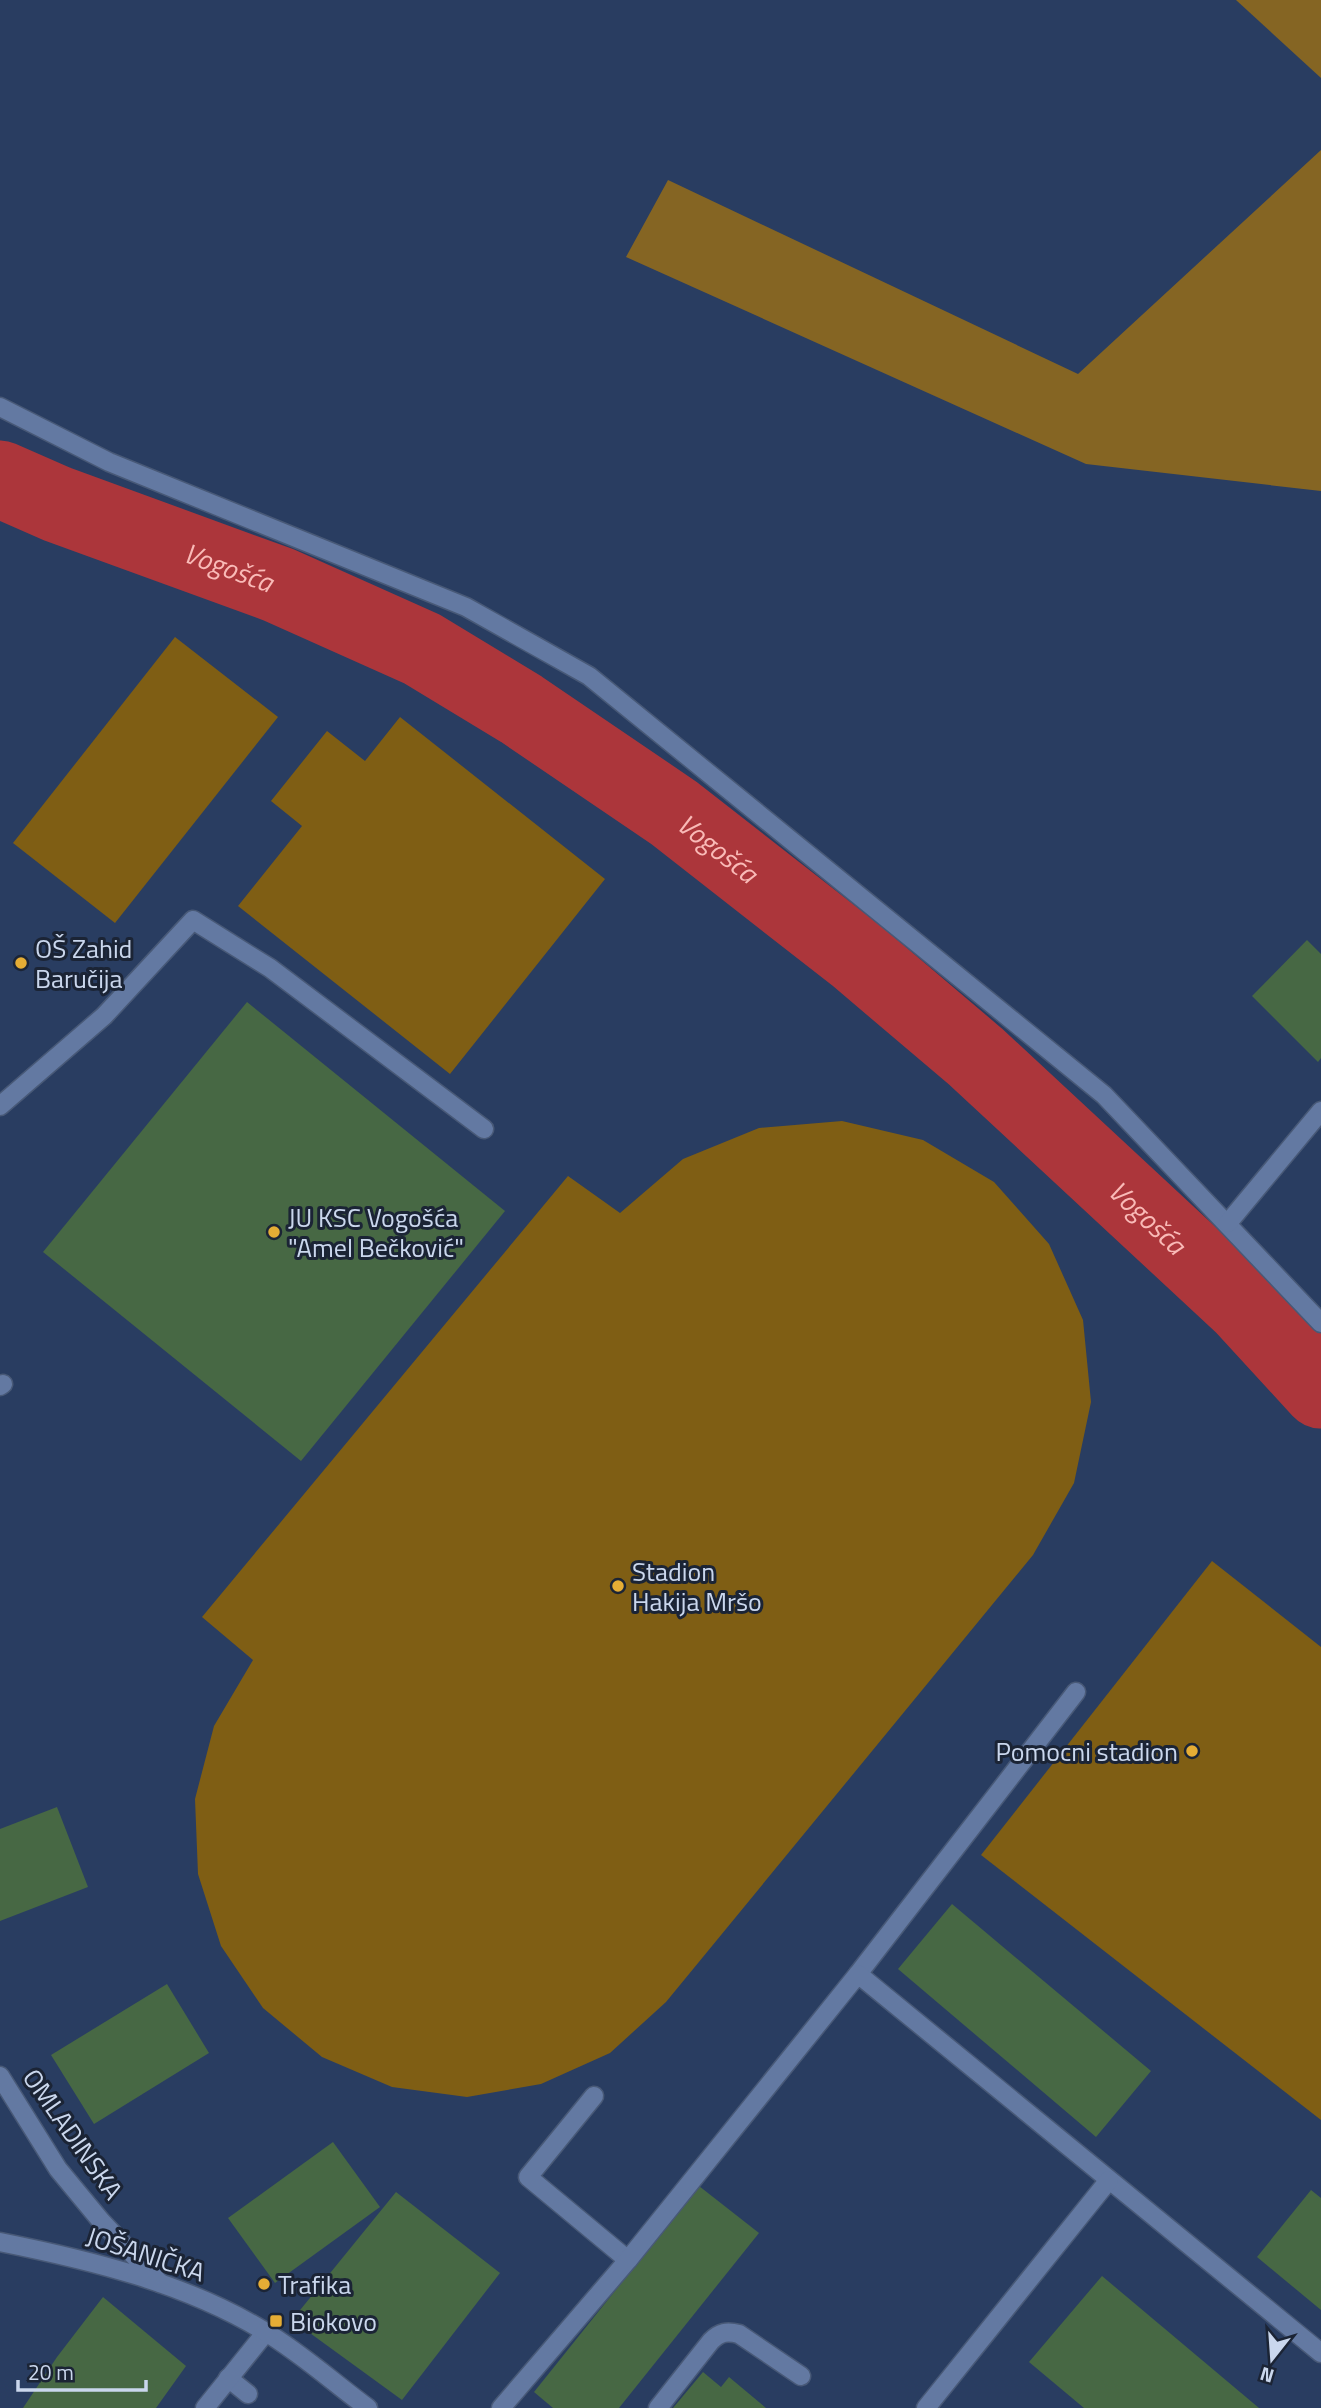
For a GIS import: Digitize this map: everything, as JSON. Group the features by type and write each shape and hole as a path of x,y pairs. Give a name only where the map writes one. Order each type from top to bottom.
{"street":[{"path":"0,407 109,462 466,607 589,676 1104,1096 1321,1323"},
{"path":"0,1106 104,1016 193,920 270,968 484,1129"},
{"path":"1228,1223 1321,1111"},
{"path":"501,2408 628,2260 858,1975 1076,1692"},
{"path":"858,1975 1321,2353"},
{"name":"OMLADINSKA","path":"0,2076 58,2169 160,2283"},
{"path":"594,2096 528,2177 628,2260"},
{"path":"926,2408 1109,2180"},
{"name":"JOŠANIČKA","path":"2,2245 84,2261 160,2283 215,2305 266,2332 368,2408"},
{"path":"657,2408 711,2341 718,2334 728,2331 739,2334 801,2376"},
{"path":"205,2408 266,2332"},
{"path":"228,2378 248,2394"}],"shaded area":[{"path":"1236,0 1321,0 1321,78"},
{"path":"1321,150 1321,491 1086,464 626,257 668,180 1078,374"},
{"path":"175,637 278,717 115,923 13,843"},
{"path":"400,717 605,879 450,1074 238,906 302,826 271,801 327,731 365,761"},
{"name":"Stadion Hakija Mršo","path":"842,1121 923,1140 994,1182 1049,1244 1083,1320 1091,1402 1074,1483 1033,1555 666,2002 610,2053 541,2084 467,2097 392,2087 322,2057 263,2008 221,1946 198,1874 195,1799 214,1726 253,1660 202,1617 568,1176 620,1213 683,1159 759,1128"},
{"name":"Pomocni stadion","path":"1212,1561 1321,1647 1321,2120 981,1855"}],"building":[{"path":"1307,940 1321,954 1321,1058 1318,1062 1252,996"},
{"name":"JU KSC Vogošća \"Amel Bečković\"","path":"247,1002 505,1211 301,1461 43,1252"},
{"path":"57,1807 88,1887 0,1921 0,1829"},
{"path":"952,1904 1151,2071 1096,2137 898,1969"},
{"path":"167,1984 209,2053 94,2124 51,2055"},
{"path":"333,2142 380,2207 275,2283 228,2218"},
{"path":"699,2186 759,2233 619,2408 553,2408 534,2392"},
{"path":"1311,2190 1321,2198 1321,2310 1257,2257"},
{"path":"396,2192 500,2273 402,2400 292,2320"},
{"path":"1102,2276 1259,2408 1084,2408 1029,2362"},
{"path":"103,2297 186,2366 156,2408 23,2408 57,2357"},
{"path":"703,2372 721,2387 729,2377 766,2408 673,2408"}],"waterway":[{"name":"Vogošća","path":"0,479 57,504 279,585 422,649 521,709 674,813 857,956 976,1057 1243,1305 1321,1390"}],"place":[{"name":"OŠ Zahid Baručija","path":"21,963"},
{"name":"JU KSC Vogošća \"Amel Bečković\"","path":"274,1232"},
{"name":"Stadion Hakija Mršo","path":"618,1586"},
{"name":"Pomocni stadion","path":"1192,1751"},
{"name":"Trafika","path":"264,2284"},
{"name":"Biokovo","path":"276,2321"}]}
